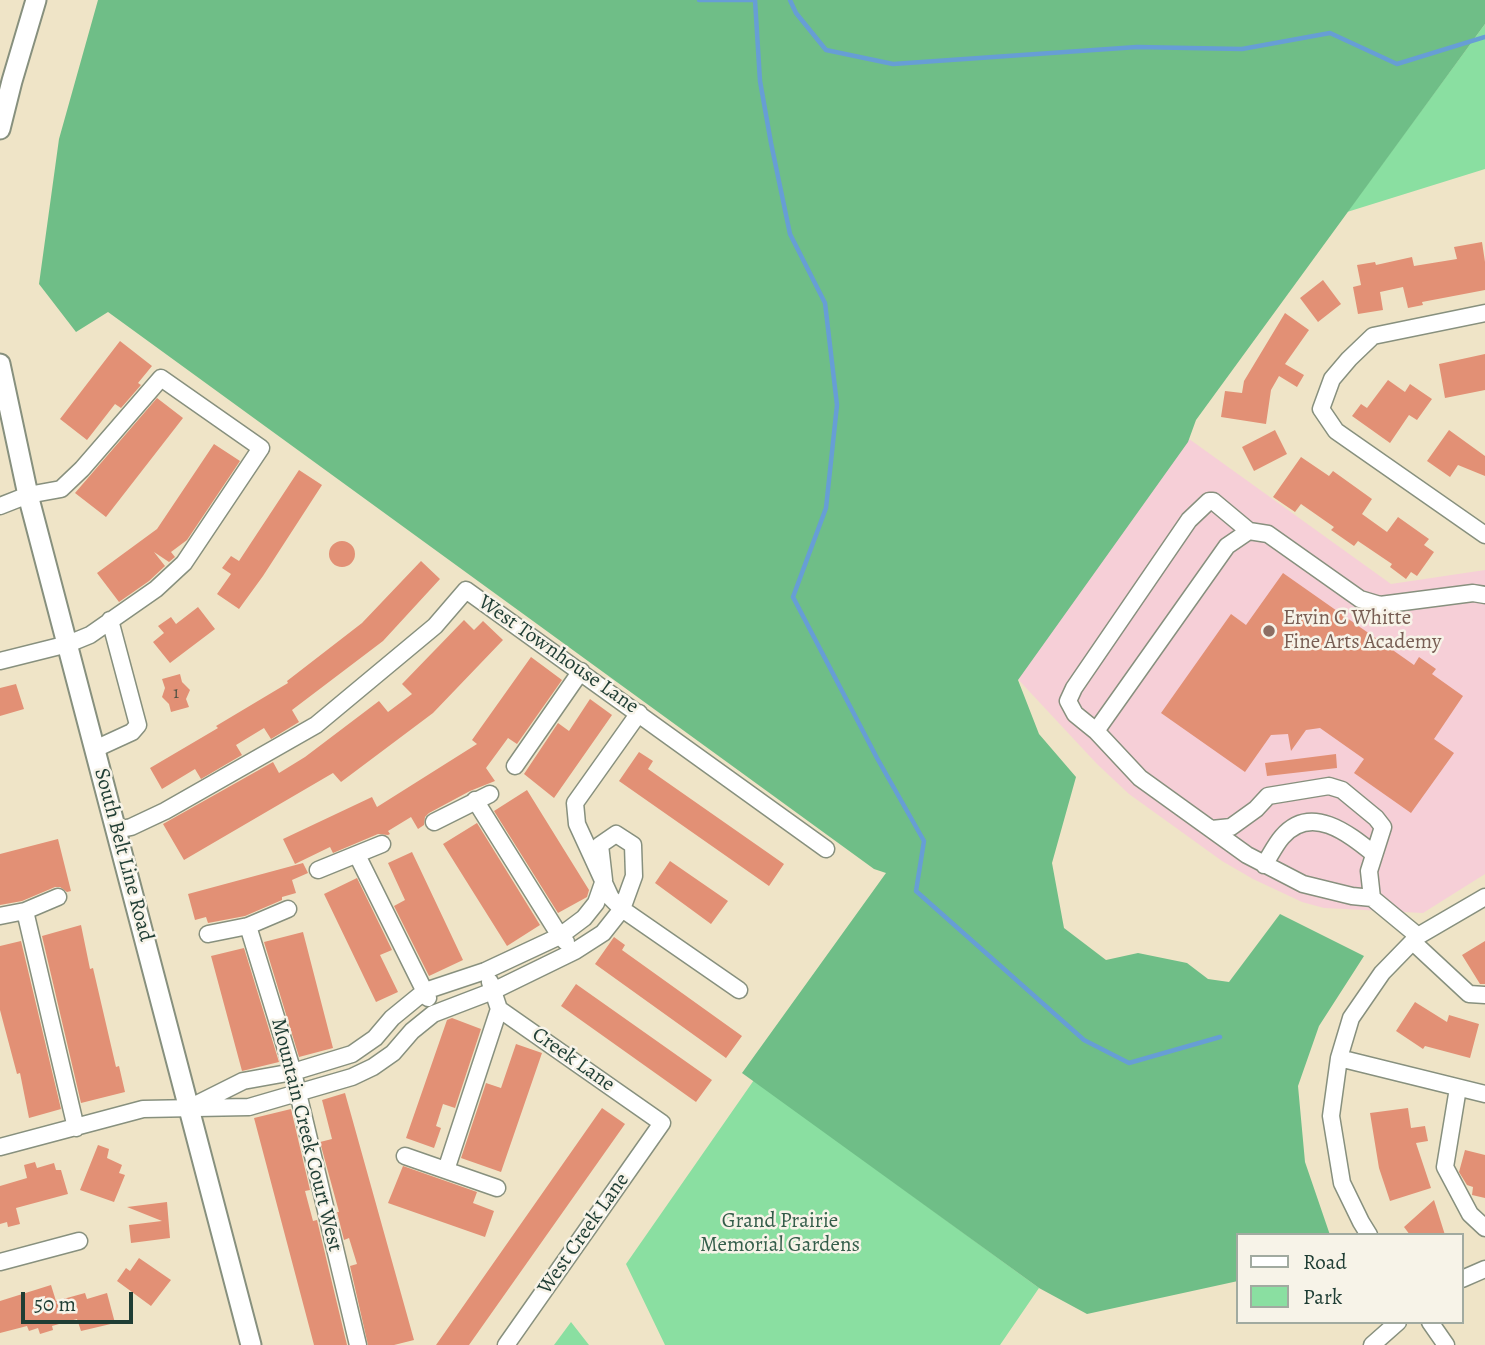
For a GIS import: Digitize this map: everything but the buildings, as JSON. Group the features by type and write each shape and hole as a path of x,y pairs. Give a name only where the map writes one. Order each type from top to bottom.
{"main road":[{"path":"0,128 36,0"},
{"name":"South Belt Line Road","path":"0,364 28,495 251,1345"}],"street":[{"path":"1485,313 1373,336 1332,379 1321,409 1336,431 1485,535"},
{"path":"0,506 28,495 61,489 82,469 161,378 261,448 184,563 156,589 90,635 68,645 0,661"},
{"path":"1485,595 1473,593 1380,604 1360,599 1268,534 1249,531 1213,501 1209,501 1189,520 1074,688 1068,701 1074,714 1096,731 1140,778 1212,829 1264,864 1303,884 1372,898 1469,994 1485,995"},
{"path":"1096,731 1227,546 1249,531"},
{"name":"West Townhouse Lane","path":"116,830 131,827 164,811 316,726 435,626 466,590 826,849"},
{"path":"95,749 132,732 138,724 110,620"},
{"path":"514,766 581,671"},
{"path":"639,713 575,803 577,824 611,898 622,909 739,990"},
{"path":"1212,829 1231,827 1256,809 1268,796 1329,786 1342,790 1383,827 1369,871 1372,898"},
{"path":"434,822 482,797 560,936 575,951"},
{"path":"1264,864 1283,835 1301,824 1320,822 1345,831 1374,853"},
{"path":"0,1147 143,1109 249,1107 352,1077 373,1067 393,1053 412,1031 433,1014 493,991 575,951 603,933 622,909 634,876 633,845 616,834 600,845 604,880 596,904 584,918 560,936 485,971 425,991 392,1018 375,1038 352,1054 293,1072 243,1081 189,1108"},
{"path":"318,870 382,844"},
{"path":"357,855 425,991 433,1014"},
{"path":"0,916 25,911 58,897"},
{"path":"1368,1233 1342,1182 1331,1116 1339,1058 1351,1018 1382,973 1416,939 1440,921 1485,897"},
{"path":"208,934 248,926 288,909"},
{"path":"25,911 76,1128"},
{"name":"Mountain Creek Court West","path":"248,926 293,1072 358,1345"},
{"path":"446,1170 499,1009 485,971"},
{"name":"Creek Lane","path":"499,1009 662,1123"},
{"path":"1339,1058 1485,1094"},
{"path":"1458,1088 1445,1167 1470,1214 1485,1228"},
{"name":"West Creek Lane","path":"506,1345 662,1123"},
{"path":"405,1156 497,1188"},
{"path":"0,1262 79,1241"},
{"path":"1464,1278 1485,1269"},
{"path":"1373,1345 1396,1324"},
{"path":"1431,1324 1443,1344"}],"shaded area":[{"name":"Ervin C Whitte Fine Arts Academy","path":"1185,436 1391,584 1485,570 1485,874 1423,913 1324,908 1302,902 1222,861 1129,794 1097,764 1014,675"}],"green space":[{"path":"98,0 1485,0 1485,24 1196,420 1188,442 1018,680 1039,734 1076,777 1052,863 1064,928 1106,960 1138,953 1187,963 1208,979 1229,982 1280,914 1364,956 1319,1026 1298,1086 1305,1162 1329,1233 1236,1233 1236,1281 1087,1314 1039,1288 742,1073 886,873 874,869 108,312 76,332 39,284 59,139"},
{"path":"1485,24 1485,169 1347,212"},
{"name":"Grand Prairie Memorial Gardens","path":"754,1080 1039,1288 1000,1345 665,1345 626,1264"},
{"path":"571,1322 589,1345 554,1345"}],"waterway":[{"path":"699,0 755,0"},
{"path":"755,0 760,81 771,143 790,234 825,303 837,405 826,508 793,597 877,758 924,841 916,891 1084,1040 1129,1063 1220,1037"},
{"path":"790,0 796,13 826,50 893,64 1137,47 1242,49 1330,33 1397,64 1485,37"}],"place":[{"name":"Ervin C Whitte Fine Arts Academy","path":"1269,631"}]}
